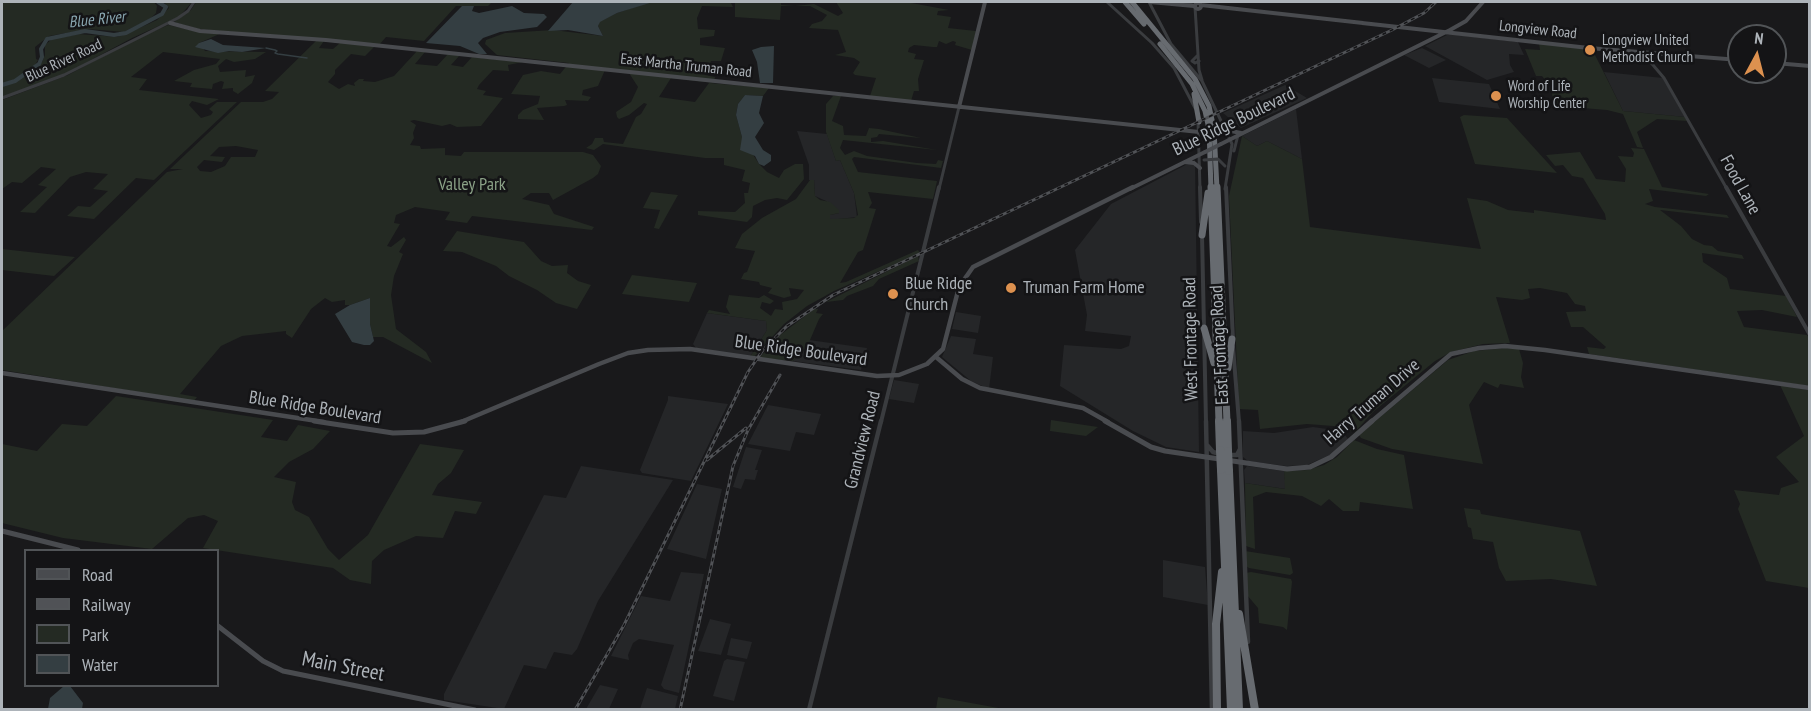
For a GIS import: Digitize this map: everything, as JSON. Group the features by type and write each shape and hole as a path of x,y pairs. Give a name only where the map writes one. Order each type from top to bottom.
{"highway":[{"path":"1125,2 1188,78 1205,111 1209,129 1239,710"},
{"path":"1132,2 1195,79 1209,105 1214,129 1221,377"},
{"path":"1154,30 1171,44"},
{"path":"1188,78 1196,102 1198,122"},
{"path":"1202,236 1211,179"},
{"path":"1204,328 1221,377"},
{"path":"1221,377 1232,339"},
{"path":"1225,470 1225,555 1231,710"},
{"path":"1217,710 1216,612 1222,559 1225,555"},
{"path":"1234,590 1257,710"}],"main road":[{"name":"Grandview Road","path":"959,107 986,2"},
{"name":"Longview Road","path":"1143,2 1197,4 1478,36 1727,59"},
{"name":"Longview Road","path":"1160,2 1197,4"},
{"name":"Blue Ridge Boulevard","path":"2,373 393,434 424,432 455,425 599,364 628,353 648,350 690,349 877,376 917,370 936,357 947,340 960,282 973,267 1455,28 1483,2"},
{"name":"East Martha Truman Road","path":"170,22 200,31 326,40 1199,132"},
{"path":"1455,28 1460,33"},
{"name":"Longview Road","path":"1447,32 1478,36"},
{"path":"1787,64 1809,66"},
{"path":"1226,130 1241,134"},
{"path":"1182,162 1192,162 1200,166"},
{"name":"Harry Truman Drive","path":"936,357 962,379 980,388 1072,405 1093,412 1124,433 1151,447 1295,469 1323,462 1451,354 1479,348 1505,346 1543,350 1809,388"},
{"path":"2,531 74,549"},
{"name":"Main Street","path":"219,627 263,661 283,671 475,710"}],"street":[{"name":"Blue River Road","path":"2,98 53,80 170,22 186,13 194,2"},
{"name":"West Frontage Road","path":"1107,2 1152,43 1174,68 1189,93 1198,122 1202,153 1200,166 1212,710"},
{"name":"East Frontage Road","path":"1150,2 1171,44 1202,81 1233,149 1225,204 1232,339 1242,462 1247,635 1257,710"},
{"path":"1197,4 1198,54 1202,81"},
{"name":"Food Lane","path":"1642,52 1664,78 1809,335"},
{"path":"1198,54 1192,62 1199,61"},
{"name":"Grandview Road","path":"809,710 959,107"},
{"path":"1231,157 1241,134"},
{"path":"1200,166 1204,160 1218,159 1228,173"},
{"path":"1207,445 1213,452 1233,456 1237,455 1240,449"}],"shaded area":[{"path":"1449,34 1518,42 1524,55 1509,54 1510,65 1514,72 1487,80 1425,46"},
{"path":"1422,48 1446,60 1429,68 1404,55"},
{"path":"1604,72 1663,78 1685,117 1623,111"},
{"path":"1432,78 1489,84 1500,109 1439,102"},
{"path":"1285,85 1307,98 1241,128 1223,113"},
{"path":"1296,109 1302,159 1267,141 1257,146 1242,136"},
{"path":"797,131 827,134 836,161 840,160 854,193 857,217 830,220 830,215 839,213 826,201 815,196 814,180 809,180 809,165"},
{"path":"1195,160 1199,452 1166,447 1133,431 1060,386 1064,345 1121,349 1129,346 1131,336 1085,331 1087,315 1075,250 1111,204"},
{"path":"956,312 981,316 978,333 952,329"},
{"path":"707,313 766,321 767,330 750,357 696,348 693,344"},
{"path":"951,336 976,339 973,354 993,357 989,389 971,381 942,357"},
{"path":"809,340 867,348 861,370 793,361 807,347"},
{"path":"894,380 919,384 914,403 889,399"},
{"path":"668,396 728,404 691,481 642,473 640,470"},
{"path":"768,405 821,414 814,435 796,432 790,451 748,444"},
{"path":"1313,427 1334,430 1348,439 1332,454 1307,465 1286,466 1248,461 1243,457 1243,431 1274,433"},
{"path":"746,447 762,450 755,470 758,470 755,480 745,479 741,489 733,487"},
{"path":"581,466 673,480 598,601 577,649 572,655 554,652 546,669 524,665 504,709 444,700 444,694 544,495 566,498"},
{"path":"1247,466 1284,471 1286,489 1245,483 1244,470"},
{"path":"697,484 722,489 706,559 667,549"},
{"path":"1163,560 1205,567 1208,605 1163,597"},
{"path":"681,572 704,574 679,693 664,689 661,685 674,645 639,639 633,643 628,655 629,660 611,656 641,596 670,601"},
{"path":"710,619 731,624 721,655 698,651"},
{"path":"731,638 752,642 747,659 727,655"},
{"path":"727,659 745,662 734,701 713,696 724,661"},
{"path":"600,685 618,689 609,709 586,709"},
{"path":"647,688 678,696 675,709 640,709"}],"green space":[{"path":"2,2 154,2 157,6 156,13 151,18 124,32 89,29 49,36 35,47 38,60 35,65 15,79 2,84"},
{"path":"164,2 192,2 179,17 132,38 65,74 2,97 2,86 23,77 42,62 45,45 52,39 79,34 117,37 157,20 169,8"},
{"path":"196,2 492,2 488,6 456,6 424,41 386,37 379,45 199,29 174,22 191,10"},
{"path":"650,2 731,3 733,7 702,6 697,18 698,29 715,30 714,36 700,38 700,45 725,48 721,61 711,61 705,75 715,77 714,83 671,78 659,97 695,102 709,83 769,88 763,96 745,95 738,104 736,115 742,137 759,164 767,172 779,178 784,170 795,164 803,164 804,179 787,200 777,198 765,200 753,206 752,217 747,222 698,215 698,211 735,212 745,203 744,193 748,193 750,183 742,181 745,170 724,165 724,158 705,158 603,144 594,150 586,148 595,138 603,138 604,142 623,144 636,117 641,114 647,104 644,103 629,115 619,119 617,117 616,112 631,102 638,87 629,73 605,70 598,86 583,90 582,95 591,97 588,101 565,100 567,105 564,106 537,108 544,120 518,119 518,115 523,110 538,104 540,96 511,94 523,75 541,71 560,74 569,63 497,55 485,44 486,40 505,33 553,30 603,36 598,26 599,22 617,13"},
{"path":"735,2 781,2 781,5 795,6 781,6 780,20 735,17"},
{"path":"836,2 906,2 949,10 938,11 937,15 951,17 948,28 976,31 972,50 955,45 956,42 953,41 946,44 939,41 937,47 914,45 909,48 908,52 916,54 914,59 924,60 918,79 919,91 914,91 911,101 870,96 876,78 855,75 853,73 860,62 854,58 835,55 846,52 838,30 809,28 812,24 822,21 827,15 810,6 795,6 814,4 838,16 843,13"},
{"path":"168,25 195,31 224,32 199,43 205,51 266,52 255,59 234,62 226,59 218,66 220,72 246,70 245,77 255,75 252,83 238,94 233,91 233,88 222,89 224,82 221,81 213,84 212,89 190,87 192,83 174,81 194,70 216,64 220,59 163,52 131,77 147,79 139,90 219,99 207,105 192,101 189,105 201,118 211,115 213,112 209,109 217,102 237,102 154,180 136,178 94,219 67,216 78,206 90,207 108,191 93,189 108,174 86,172 70,177 35,213 20,212 47,187 38,185 56,169 41,167 22,183 12,182 2,189 2,100 68,75"},
{"name":"Valley Park","path":"317,40 324,41 319,48 333,49 340,43 375,46 365,56 351,54 335,70 335,74 328,82 339,89 348,84 355,86 354,83 359,79 375,82 394,76 417,51 425,52 415,64 437,66 448,54 460,55 451,65 463,67 472,57 523,62 508,65 509,71 493,70 479,85 477,89 486,91 483,95 503,98 481,126 457,127 450,124 442,126 410,121 416,125 414,138 410,145 420,146 421,149 445,148 445,155 461,156 464,152 583,152 593,155 601,166 598,174 593,178 553,200 549,193 531,193 522,199 549,205 554,214 594,227 592,230 472,216 467,223 445,220 450,212 415,207 396,215 394,223 400,224 387,246 391,247 404,237 406,240 399,252 403,254 394,276 391,295 396,329 426,352 432,363 383,337 373,337 370,324 370,298 345,305 345,300 332,302 325,298 311,309 292,338 286,334 286,331 242,336 221,346 180,394 197,397 194,401 2,370 2,331 167,172 183,169 170,169 241,102 263,102 272,99 279,92 265,91","holes":["236,146 258,150 255,157 231,157 225,166 211,172 200,171 197,167 204,160 222,162 225,157 210,156 219,147"]},
{"path":"1539,43 1592,49 1623,111 1685,117 1687,121 1657,119 1637,132 1643,148 1637,147 1623,114 1607,110 1558,106 1554,102 1550,86 1542,76 1536,76 1525,49 1540,50"},
{"path":"833,96 841,96 832,121 843,126 844,135 866,136 869,128 879,129 921,138 879,134 871,138 871,142 883,141 937,150 843,140 840,148 845,155 854,151 867,156 917,163 936,164 938,160 943,161 941,168 854,157 852,159 858,172 937,181 933,199 868,192 872,203 869,208 876,209 863,250 858,252 840,283 918,250 920,253 834,291 807,306 784,324 754,357 750,357 767,330 766,321 707,313 709,310 730,314 726,307 729,295 759,298 764,295 774,301 770,304 762,302 760,308 771,316 775,309 783,310 782,302 797,299 804,290 789,288 791,296 784,298 768,293 772,288 760,285 759,282 741,279 747,272 755,251 735,248 742,234 762,218 796,199 810,180 814,180 815,196 820,200 830,202 839,210 839,213 830,215 830,219 854,218 858,215 854,193 840,160 836,161 826,132 826,104"},
{"path":"1464,115 1507,118 1557,173 1475,164 1460,117"},
{"path":"1242,136 1257,146 1267,141 1302,159 1310,227 1481,249 1467,198 1487,201 1508,210 1534,213 1534,210 1606,220 1605,214 1583,178 1572,176 1563,165 1555,166 1546,155 1580,152 1596,179 1625,182 1626,169 1618,156 1633,157 1634,153 1631,148 1644,149 1662,187 1709,194 1706,196 1649,189 1653,201 1645,204 1727,215 1729,218 1660,210 1681,226 1692,239 1712,246 1718,251 1742,255 1744,259 1702,253 1703,262 1727,278 1730,289 1786,296 1797,317 1762,310 1737,311 1744,327 1807,335 1810,339 1809,386 1589,354 1587,347 1604,349 1606,347 1583,327 1571,327 1566,312 1586,311 1585,306 1575,304 1567,293 1540,288 1528,289 1530,298 1522,300 1496,297 1510,343 1483,344 1451,352 1435,361 1373,412 1355,432 1333,426 1307,424 1260,429 1258,410 1239,409 1229,196"},
{"path":"651,192 678,195 659,229 654,228 660,210 643,208"},
{"path":"457,231 524,242 541,261 552,266 568,265 567,273 578,281 591,285 577,309 556,303 496,266 462,252 443,251"},
{"path":"2,249 75,257 54,276 2,270"},
{"path":"918,256 919,261 879,279 873,286 847,296 843,300 826,302"},
{"path":"632,275 697,283 689,302 622,294"},
{"path":"814,309 818,309 816,313 823,314 807,347 793,361 759,358 779,336"},
{"path":"1519,349 1523,363 1521,377 1524,388 1500,384 1498,388 1484,382 1469,405 1483,464 1392,449 1361,438 1359,435 1448,360 1474,351"},
{"path":"1780,385 1809,390 1809,588 1766,581 1738,509 1740,504 1734,490 1779,495 1781,488 1799,482 1776,457 1804,436"},
{"path":"116,396 273,420 261,437 287,441 298,425 330,431 313,449 289,462 274,477 296,482 292,502 295,510 309,517 328,549 339,560 368,535 420,444 464,450 451,473 438,484 432,495 482,502 476,514 455,511 443,538 416,536 384,550 372,561 371,584 350,580 333,568 203,548 218,521 204,515 188,518 152,549 63,538 2,523 2,444 37,451 62,424 87,426"},
{"path":"1051,420 1098,427 1086,436 1050,431"},
{"path":"1354,440 1377,449 1404,455 1413,509 1360,502 1359,511 1343,511 1329,499 1321,506 1302,496 1266,492 1253,497 1255,549 1246,546 1245,483 1285,489 1284,471 1307,470 1324,465 1337,457"},
{"path":"1464,508 1480,510 1481,514 1580,531 1597,586 1551,579 1506,581 1499,568 1493,542 1473,539"},
{"path":"1245,551 1290,558 1293,573 1290,575 1249,568 1246,566"},
{"path":"1246,573 1291,579 1287,630 1283,627 1259,623 1258,608 1247,595"},
{"path":"938,697 1004,709 936,709"}],"water":[{"path":"573,2 653,2 617,13 600,22 598,26 603,36 568,30 548,31"},
{"path":"462,6 474,6 472,11 479,13 512,6 524,13 544,14 547,17 537,27 500,32 483,38 478,43 487,54 479,54 460,46 426,43"},
{"path":"211,39 223,45 266,48 218,53 195,47"},
{"path":"774,46 773,83 760,83 757,62 752,50"},
{"path":"745,95 763,96 759,113 764,123 755,137 763,150 771,155 771,161 764,166 759,164 755,156 740,150 742,137 736,115 738,104"},
{"path":"370,298 370,324 374,341 370,345 352,342 335,314 350,305"},
{"path":"63,687 71,687 83,703 82,709 48,709 50,698"}],"waterway":[{"name":"Blue River","path":"2,85 15,81 39,64 42,57 41,49 47,39 85,31 114,35 126,33 162,14 166,7 158,2"},
{"path":"266,48 275,50 278,54 307,58"}],"railway":[{"path":"575,710 624,625 748,372 763,350 787,326 833,295 1392,30 1424,13 1436,2"},
{"path":"680,710 733,466 748,430 780,375"},
{"path":"707,460 746,428"}],"place":[{"name":"Longview United Methodist Church","path":"1590,50"},
{"name":"Word of Life Worship Center","path":"1496,96"},
{"name":"Truman Farm Home","path":"1011,288"},
{"name":"Blue Ridge Church","path":"893,294"}]}
